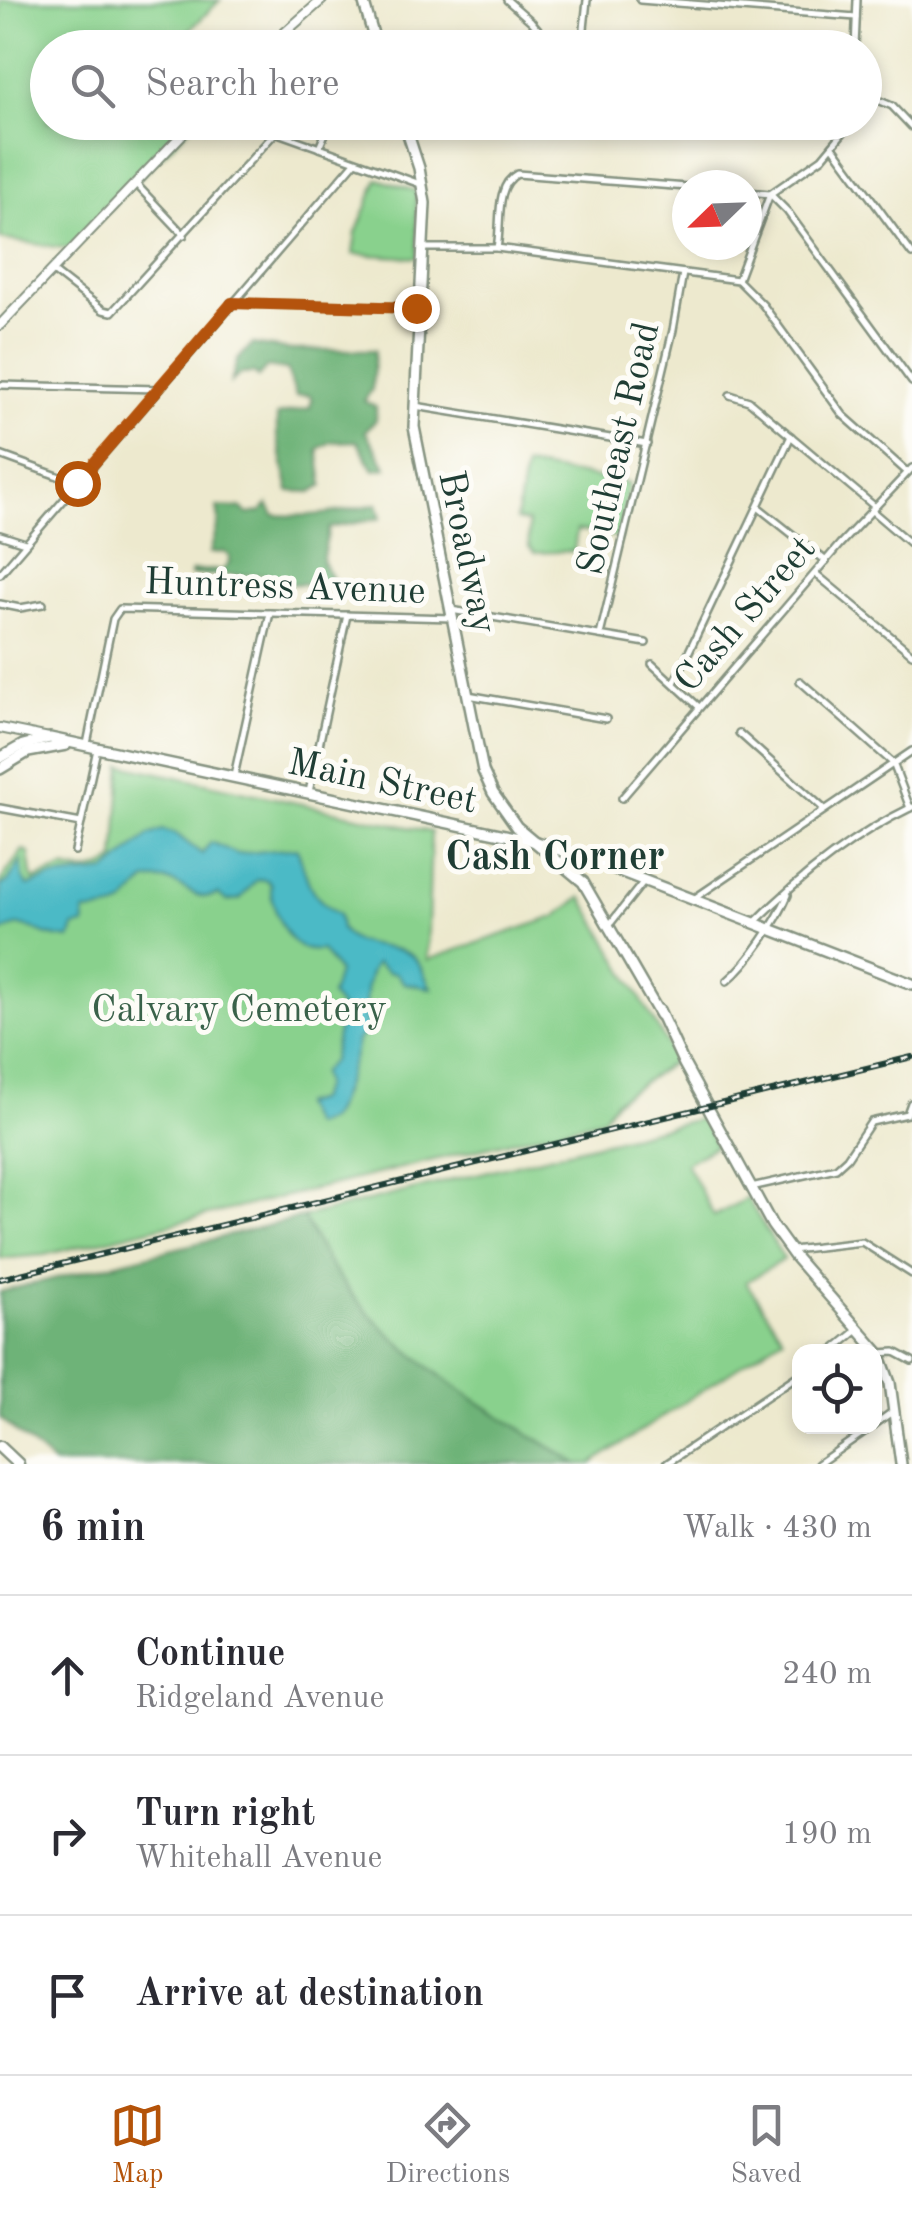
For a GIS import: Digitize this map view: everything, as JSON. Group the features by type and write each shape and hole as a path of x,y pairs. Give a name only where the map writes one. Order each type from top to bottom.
{"highway":[{"path":"0,1446 18,1464"}],"main road":[{"path":"287,30 322,0"},
{"path":"363,0 372,30"},
{"path":"0,325 177,140"},
{"name":"Broadway","path":"409,140 423,185 425,248 416,439 489,785 517,827 575,873 610,924 751,1187 790,1251 872,1344"},
{"name":"Main Street","path":"0,728 533,841 912,984"},
{"path":"0,758 23,745 50,738"},
{"path":"0,769 38,749 88,747"},
{"name":"Broadway","path":"882,1360 888,1375 901,1464"}],"street":[{"path":"507,0 539,30"},
{"path":"584,30 587,0"},
{"path":"640,0 856,17"},
{"path":"856,30 857,0"},
{"path":"882,102 892,106 912,127"},
{"path":"50,270 112,312 269,140"},
{"path":"298,140 423,185"},
{"path":"319,148 322,140"},
{"path":"738,280 770,194 840,140"},
{"path":"834,148 912,254"},
{"path":"0,574 355,162"},
{"path":"497,248 503,188 517,174 672,186"},
{"path":"136,184 184,235"},
{"path":"762,193 770,194 796,222 912,382"},
{"path":"425,248 497,248 738,280 763,305 843,415 909,470"},
{"name":"Southeast Road","path":"600,635 683,272"},
{"path":"232,303 422,308"},
{"path":"0,385 156,389"},
{"path":"730,395 749,401 912,546"},
{"path":"415,406 646,444"},
{"path":"674,684 791,436"},
{"path":"0,455 77,483"},
{"name":"Cash Street","path":"622,798 909,470"},
{"path":"758,507 826,561"},
{"path":"0,535 25,543"},
{"path":"816,574 912,654"},
{"path":"0,604 20,608 43,604"},
{"name":"Huntress Avenue","path":"88,747 113,619 125,608 452,614 646,643"},
{"path":"234,779 270,613"},
{"path":"309,795 347,615"},
{"path":"652,664 699,708"},
{"path":"754,924 849,842 911,808 893,764 800,681"},
{"path":"468,695 606,718"},
{"path":"739,733 824,809"},
{"path":"75,852 88,747"},
{"path":"692,899 912,752"},
{"path":"0,808 81,823"},
{"path":"610,924 644,881"},
{"path":"728,981 744,966 782,912 789,892"},
{"path":"751,1187 836,1168 872,1122 907,1114 911,1103"},
{"path":"790,1251 862,1242 912,1274"},
{"path":"840,1344 859,1329"},
{"path":"882,1353 895,1352 912,1361"},
{"path":"666,1464 792,1379"},
{"path":"882,1420 894,1411"},
{"path":"818,1464 862,1434"}],"green space":[{"path":"0,0 220,0 190,30 30,30 30,140 177,140 70,249 0,239"},
{"path":"378,179 416,191 418,258 353,254 356,233"},
{"path":"252,344 291,350 375,350 372,389 364,401 376,407 376,420 365,431 387,468 374,470 357,441 331,442 318,449 323,485 311,492 289,491 277,436 277,415 310,408 312,399 309,395 296,396 287,370 267,367 258,377 254,373 240,374 231,382 237,361"},
{"path":"525,466 629,483 620,538 577,530 574,551 535,553 529,547 528,522 516,520"},
{"path":"268,504 274,515 287,516 326,514 377,504 381,518 329,528 322,561 332,579 330,584 278,584 272,575 191,575 192,571 223,570 229,563 224,552 210,553 219,520 217,507 240,508 248,514 261,512"},
{"name":"Calvary Cemetery","path":"122,765 431,832 427,960 555,917 582,897 676,1060 615,1101 602,1119 44,1255 0,1259 0,881 23,850 29,853 33,880 65,868 91,870 115,860"},
{"path":"702,1118 716,1146 686,1163 714,1216 747,1198 784,1259 746,1282 783,1337 591,1464 578,1464 510,1422 410,1352 353,1296 325,1258 303,1217"},
{"path":"303,1217 325,1258 353,1296 410,1352 475,1400 578,1464 53,1464 0,1418 0,1292"}],"water":[{"path":"163,830 176,834 202,854 211,842 237,854 297,848 310,886 339,915 341,929 348,937 403,952 420,966 431,988 404,983 396,973 376,963 366,996 368,1031 357,1040 341,1095 328,1120 312,1126 301,1105 317,1100 324,1085 321,1073 332,1061 342,1010 331,996 338,972 322,950 305,949 291,939 276,911 267,880 257,879 240,899 227,901 218,894 199,896 169,881 147,880 121,906 84,912 85,925 74,927 70,939 23,926 0,933 0,886 8,882 21,861 28,886 51,878 106,872 149,835"}],"railway":[{"path":"0,1279 912,1057"}],"district":[{"name":"Cash Corner","path":"555,855"}],"route":[{"path":"77,483 232,303 416,308"}]}
